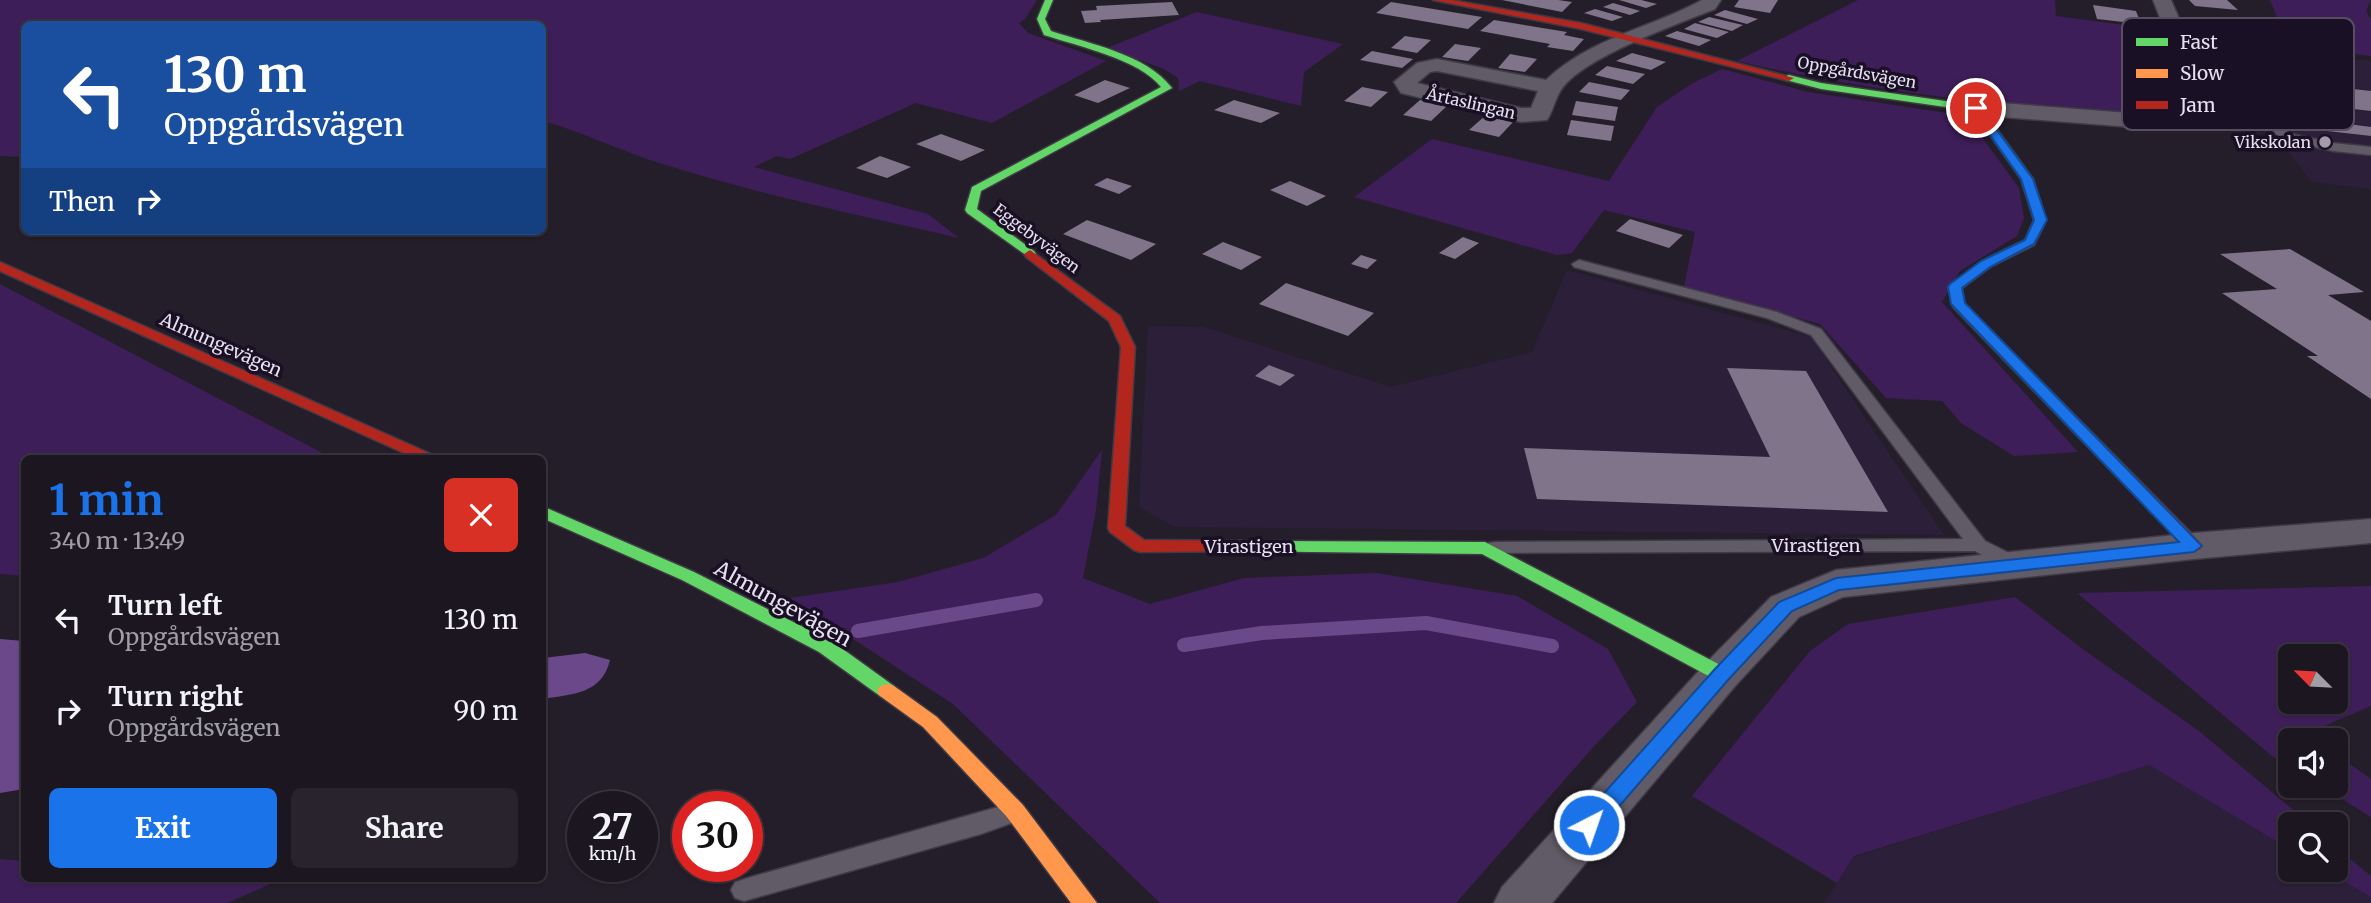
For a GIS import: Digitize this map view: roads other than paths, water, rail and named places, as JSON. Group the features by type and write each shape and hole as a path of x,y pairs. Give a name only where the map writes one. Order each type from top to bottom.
{"street":[{"name":"Eggebyvägen","path":"1049,0 1041,19 1046,33 1139,65 1163,79 1167,88 1079,135 1012,165 976,189 971,210 1115,318 1128,347 1116,528 1140,546"},
{"name":"Oppgårdsvägen","path":"1437,0 1581,26 1627,40 1821,86 1976,108"},
{"name":"Årtaslingan","path":"1551,87 1437,65 1424,66 1405,82 1409,88 1521,115 1539,115 1551,87 1560,76 1627,40 1708,5 1712,0"},
{"path":"2162,0 2170,18"},
{"path":"1976,108 2122,119"},
{"path":"1976,108 2027,179 2040,220 2030,242 1986,264 1955,287 1958,304 2194,546"},
{"name":"Almungevägen","path":"0,266 420,455"},
{"name":"Almungevägen","path":"546,512 688,576 826,647 930,722 1015,811 1085,903"},
{"name":"Virastigen","path":"1520,903 1721,674 1785,607 1836,584 2194,546 2371,531"},
{"name":"Virastigen","path":"1140,546 1485,548"},
{"path":"1485,548 1721,674"}],"lane":[{"path":"2279,130 2284,136 2333,147 2371,151"},
{"path":"1579,264 1772,315 1816,332 1978,545 2019,566"},
{"name":"Virastigen","path":"1485,548 1978,545"},
{"path":"744,890 981,824 1015,811"}],"waterway":[{"path":"858,631 1036,600"},
{"path":"1184,645 1262,633 1426,623 1552,646"}],"place":[{"name":"Vikskolan","path":"2325,142"}]}
